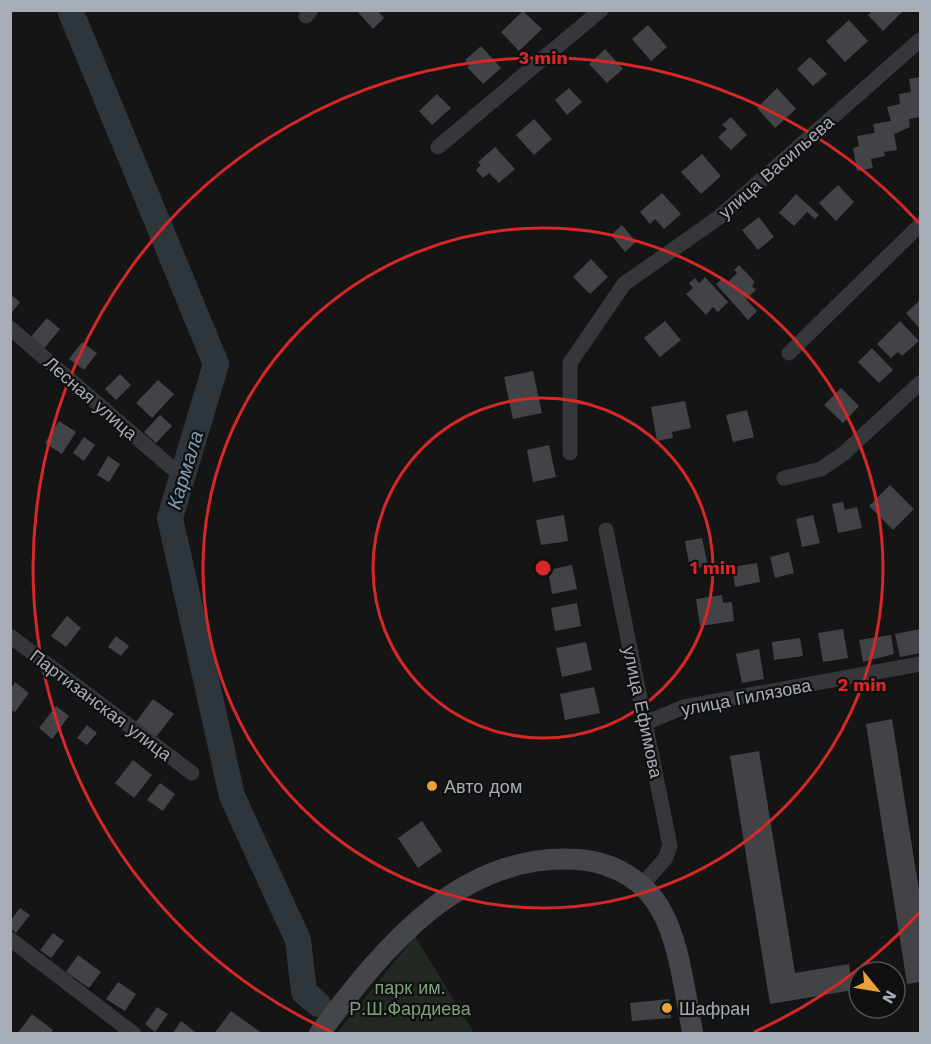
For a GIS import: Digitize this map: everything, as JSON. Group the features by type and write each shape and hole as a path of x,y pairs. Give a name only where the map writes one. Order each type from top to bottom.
{"street":[{"path":"438,147 601,10"},
{"name":"улица Васильева","path":"570,453 570,363 624,284 718,218 921,40"},
{"path":"789,353 921,225"},
{"name":"Лесная улица","path":"10,328 172,468"},
{"path":"784,478 821,469 843,454 921,383"},
{"name":"улица Ефимова","path":"606,530 670,846 665,859 642,885"},
{"name":"Партизанская улица","path":"10,636 192,773"},
{"name":"улица Гилязова","path":"645,723 684,707 921,664"},
{"path":"319,1034 354,987 401,933 431,907 466,885 514,865 545,859 597,862 616,869 642,885 657,902 667,921 693,1034"},
{"path":"10,939 134,1034"}],"green space":[{"name":"парк им. Р.Ш.Фардиева","path":"415,936 474,1033 336,1034"}],"building":[{"path":"356,10 377,10 384,18 373,29"},
{"path":"873,10 904,10 883,31 868,15"},
{"path":"523,11 542,29 519,51 501,32"},
{"path":"849,20 868,41 845,62 826,41"},
{"path":"648,25 667,47 651,61 632,39"},
{"path":"481,46 501,68 483,84 467,67 470,64 465,60"},
{"path":"605,49 623,69 607,83 589,64"},
{"path":"810,57 827,74 813,86 797,69"},
{"path":"920,77 920,117 909,119 910,127 894,134 897,150 884,152 885,156 871,159 873,168 857,171 853,148 859,146 857,136 875,133 873,124 891,121 887,107 900,104 899,94 911,92 909,79"},
{"path":"569,88 582,102 567,115 555,100"},
{"path":"777,88 796,109 775,128 757,108"},
{"path":"437,94 451,108 432,125 419,111"},
{"path":"731,117 747,135 731,150 718,137 727,129 722,125"},
{"path":"534,119 552,139 534,155 516,135"},
{"path":"495,147 515,169 499,183 489,173 483,178 476,170 481,165 478,162"},
{"path":"702,154 721,176 701,194 681,172"},
{"path":"838,185 854,202 836,221 819,203"},
{"path":"662,193 681,214 664,229 655,219 650,224 640,212"},
{"path":"796,194 819,215 815,219 807,212 794,226 779,213"},
{"path":"759,217 774,237 758,250 742,230"},
{"path":"622,225 636,242 625,252 611,235"},
{"path":"591,259 608,277 590,294 573,277"},
{"path":"739,265 755,282 752,286 756,290 746,299 757,311 748,320 716,284 723,278 727,283 737,273 734,270"},
{"path":"705,277 728,302 718,312 713,307 706,315 686,294 693,288 689,283 695,278 699,283"},
{"path":"10,294 20,302 10,315"},
{"path":"920,300 920,329 906,313"},
{"path":"47,318 60,329 42,351 29,339"},
{"path":"665,321 681,340 660,357 644,338"},
{"path":"900,321 919,341 902,356 898,352 891,358 877,344"},
{"path":"82,342 97,353 84,370 69,359"},
{"path":"872,348 893,370 879,383 858,362"},
{"path":"533,371 542,413 513,419 504,377"},
{"path":"120,374 131,385 116,400 105,389"},
{"path":"158,380 174,394 152,418 136,403"},
{"path":"841,388 859,406 843,423 824,405"},
{"path":"685,401 691,428 672,432 673,438 657,441 651,407"},
{"path":"747,410 754,437 733,442 726,415"},
{"path":"160,415 172,426 156,443 144,432"},
{"path":"59,421 76,432 62,454 45,443"},
{"path":"84,437 95,445 84,461 73,453"},
{"path":"549,445 556,477 533,482 527,450"},
{"path":"108,456 120,464 109,482 97,475"},
{"path":"890,485 914,509 893,530 869,506"},
{"path":"843,502 845,510 857,507 862,528 838,533 832,504"},
{"path":"564,515 568,541 541,545 536,520"},
{"path":"813,515 820,543 802,547 796,519"},
{"path":"702,538 708,566 690,569 685,541"},
{"path":"789,552 794,573 775,578 770,557"},
{"path":"757,563 760,582 735,587 732,567"},
{"path":"572,565 577,589 552,594 548,570"},
{"path":"722,595 723,603 732,602 734,621 700,626 696,599"},
{"path":"577,603 581,626 555,631 551,608"},
{"path":"67,616 81,628 66,647 51,636"},
{"path":"843,629 848,658 823,662 818,633"},
{"path":"920,629 920,653 900,657 895,634"},
{"path":"891,635 894,654 863,662 859,640"},
{"path":"116,636 129,646 121,656 108,647"},
{"path":"800,638 803,656 774,660 772,642"},
{"path":"586,642 592,670 562,677 556,648"},
{"path":"759,649 764,679 742,683 736,654"},
{"path":"15,682 29,693 15,712 10,709 10,689"},
{"path":"594,687 600,713 565,720 560,694"},
{"path":"153,699 174,714 156,737 136,722"},
{"path":"56,706 69,716 52,739 39,728"},
{"path":"892,719 920,897 920,982 907,984 907,960 903,960 866,724"},
{"path":"87,725 97,733 87,745 77,738"},
{"path":"759,751 795,973 847,964 847,991 770,1004 730,756"},
{"path":"133,760 152,775 134,798 115,783"},
{"path":"160,783 175,794 163,811 147,800"},
{"path":"422,821 442,851 418,868 398,838"},
{"path":"20,908 30,915 16,933 10,928 10,921"},
{"path":"53,933 64,941 51,958 40,950"},
{"path":"78,955 101,972 89,988 66,972"},
{"path":"118,982 136,994 125,1011 106,999"},
{"path":"669,999 671,1018 632,1021 630,1003"},
{"path":"157,1007 168,1014 155,1032 145,1024"},
{"path":"231,1011 263,1034 214,1034"},
{"path":"32,1014 53,1030 50,1034 17,1034"},
{"path":"181,1021 198,1034 172,1034"}],"waterway":[{"name":"Кармала","path":"70,10 216,364 170,518 232,796 298,940 304,992 318,1004"}],"place":[{"name":"Авто дом","path":"432,786"},
{"name":"Шафран","path":"667,1008"}]}
